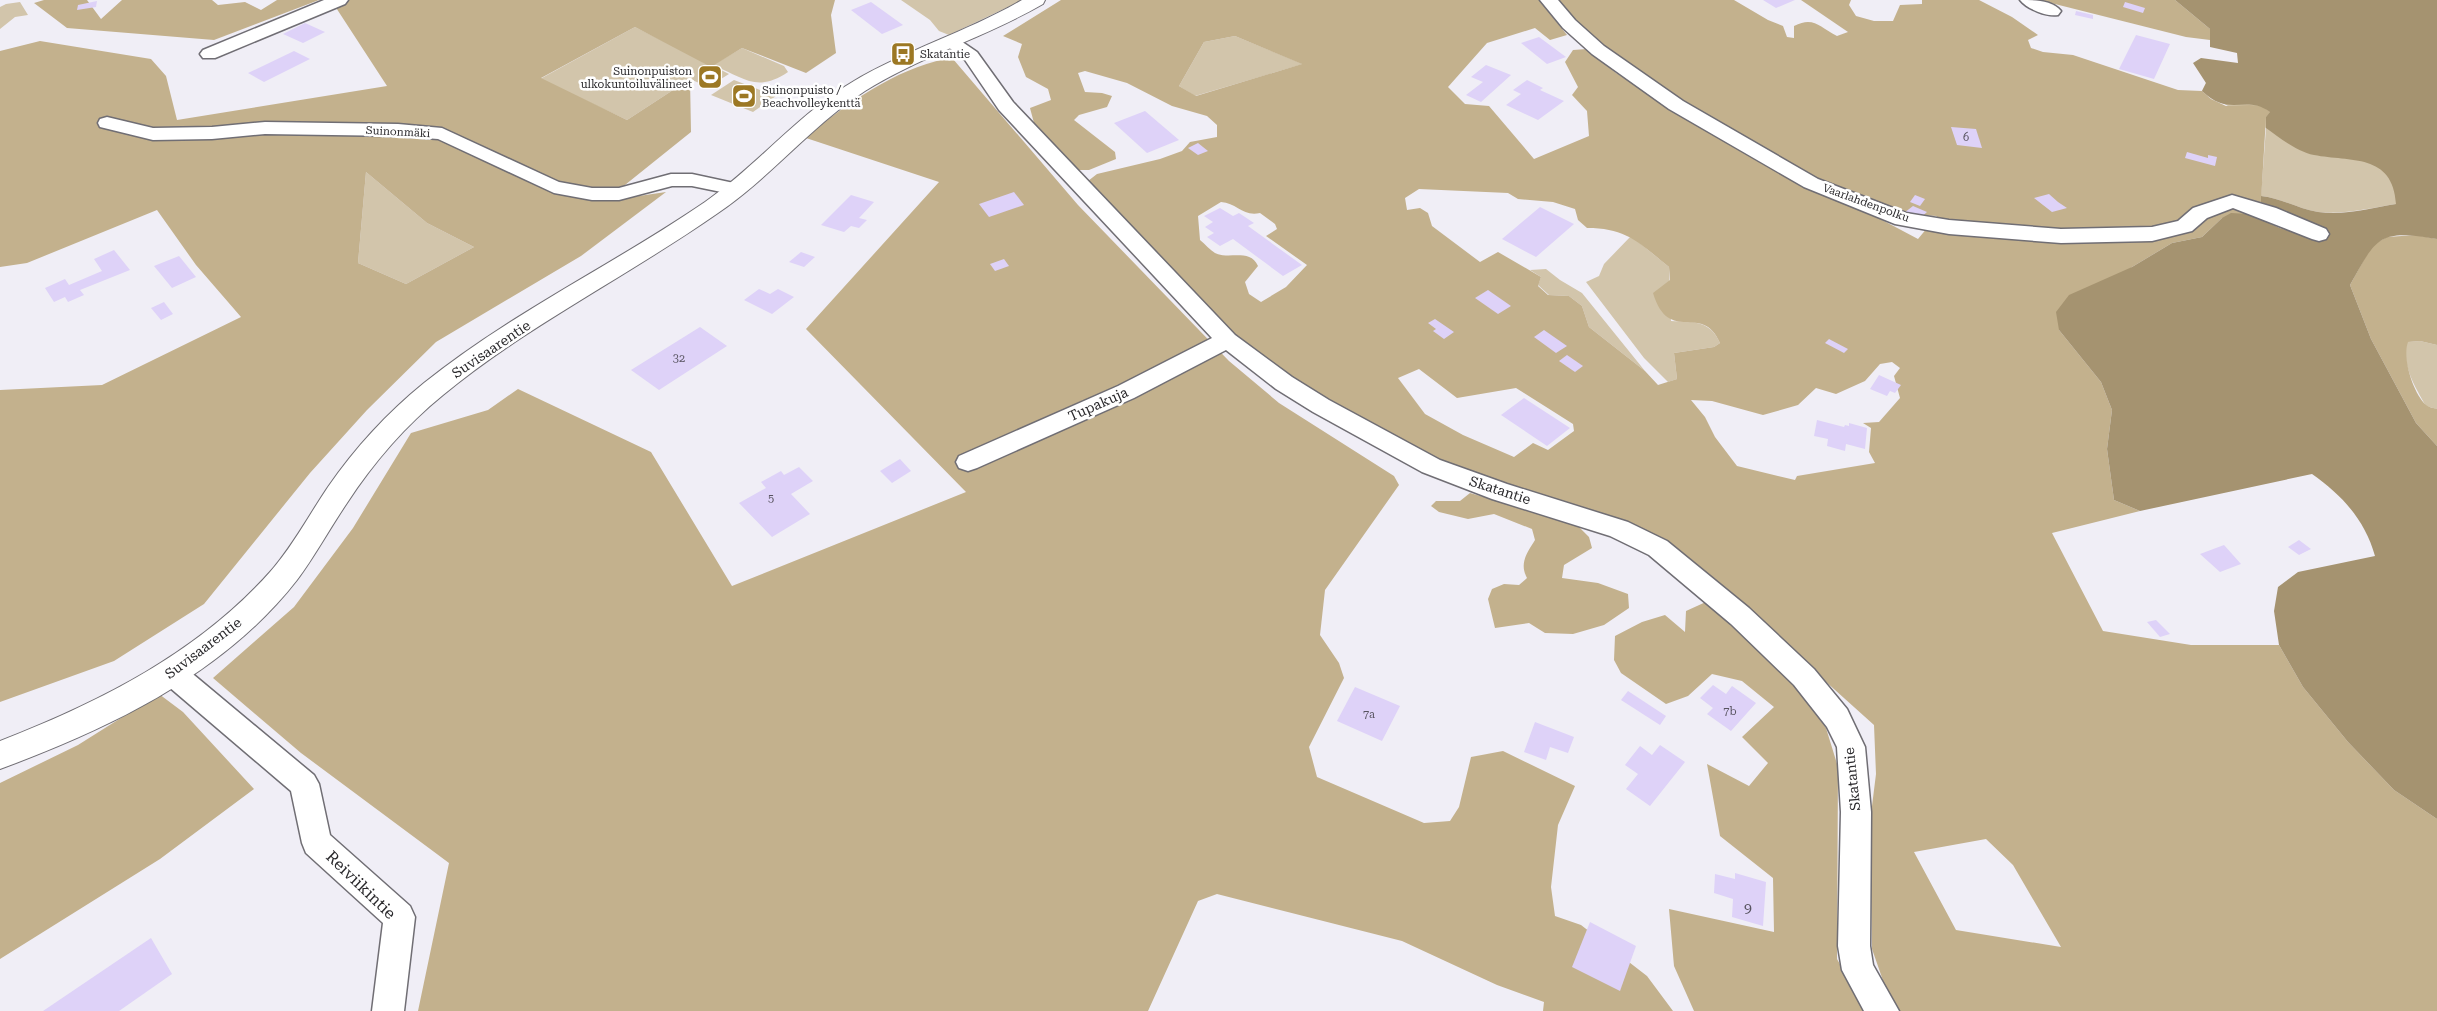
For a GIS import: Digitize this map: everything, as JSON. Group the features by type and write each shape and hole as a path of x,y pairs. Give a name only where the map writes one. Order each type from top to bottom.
{"street":[{"path":"209,54 339,0"},
{"name":"Suvisaarentie","path":"0,754 62,731 106,710 172,673 228,632 281,579 354,472 388,430 436,387 503,339 664,240 736,189 841,99 884,73 952,43 1036,0"},
{"name":"Vaarlahdenpolku","path":"1549,0 1569,24 1598,50 1676,105 1811,183 1902,218 1949,227 2061,236 2152,234 2185,226 2200,213 2232,201 2269,213 2319,234"},
{"path":"2029,0 2052,10"},
{"name":"Skatantie","path":"952,43 971,56 1006,106 1227,340 1284,383 1321,406 1431,466 1501,492 1583,516 1619,529 1658,548 1740,616 1804,677 1837,718 1851,747 1856,812 1854,946 1858,970 1883,1011"},
{"name":"Suinonmäki","path":"106,123 153,134 212,134 265,128 398,130 442,134 554,187 592,194 619,194 678,180 692,180 736,189"},
{"name":"Tupakuja","path":"968,462 1126,392 1227,340"},
{"name":"Reiviikintie","path":"172,673 304,784 317,843 399,918 388,1011"}],"shaded area":[{"path":"44,0 87,0 101,19 122,0 212,0 218,5 245,2 261,10 277,0 319,0 214,40 67,28 34,3"},
{"path":"331,0 835,0 831,15 836,53 806,73 742,48 711,67 635,27 541,78 627,120 690,79 691,132 605,201 666,192 581,256 436,342 367,410 310,473 204,604 114,661 0,702 0,390 102,385 241,317 196,265 157,210 27,263 0,267 0,51 40,41 151,59 166,76 177,120 387,86","holes":["366,172 427,223 474,247 406,284 358,263"]},
{"path":"901,0 1023,0 949,35 939,31 930,20"},
{"path":"1061,0 1539,0 1567,35 1550,40 1535,28 1487,43 1448,87 1465,104 1489,106 1534,159 1589,136 1587,111 1572,95 1578,87 1565,62 1573,50 1587,49 1616,73 1677,111 1918,239 1937,216 1899,212 1844,192 1792,166 1704,116 1650,83 1625,65 1579,24 1558,0 1734,0 1768,20 1783,26 1787,37 1794,38 1794,26 1807,22 1812,22 1837,36 1848,32 1801,0 1851,0 1849,5 1856,16 1874,21 1893,21 1900,5 1922,4 1922,0 1979,0 2012,17 2038,35 2028,40 2031,48 2043,52 2073,55 2178,90 2202,91 2211,99 2226,106 2262,106 2270,112 2266,117 2261,201 2290,213 2302,221 2296,231 2282,229 2265,219 2222,218 2202,237 2172,243 2132,267 2059,330 2101,382 2112,410 2107,449 2114,500 2140,511 2052,533 2103,631 2191,645 2279,645 2303,687 2348,742 2394,790 2437,819 2437,1011 1899,1011 1887,992 1872,949 1870,822 1876,774 1874,725 1698,567 1445,465 1317,398 1233,337 1088,181 1097,174 1160,159 1182,151 1190,142 1217,137 1217,125 1207,116 1172,106 1127,83 1085,71 1078,73 1085,92 1102,93 1112,96 1107,107 1079,115 1074,120 1115,152 1116,159 1089,170 1079,170 1034,123 1030,108 1051,100 1048,89 1026,77 1018,57 1022,44 1003,36","holes":["1235,36 1302,64 1196,96 1179,86 1204,42","1419,189 1508,193 1518,199 1553,202 1575,209 1578,220 1587,228 1612,231 1632,238 1669,267 1670,280 1653,293 1660,309 1668,317 1676,321 1704,325 1713,331 1720,343 1714,347 1674,353 1677,379 1658,385 1645,371 1589,327 1582,306 1569,296 1548,295 1538,286 1541,277 1498,252 1480,262 1432,226 1428,213 1420,208 1407,210 1405,198","1221,202 1227,203 1244,212 1260,213 1275,224 1277,229 1266,236 1307,265 1286,287 1261,302 1249,294 1245,282 1258,266 1254,261 1250,257 1220,255 1200,240 1198,216","1892,362 1900,368 1894,376 1900,398 1879,422 1863,423 1871,428 1869,452 1875,463 1797,476 1795,480 1737,466 1715,437 1705,417 1691,400 1712,401 1763,415 1798,405 1816,388 1836,394 1865,381 1880,364","1419,369 1457,398 1516,388 1573,424 1574,431 1548,450 1533,443 1514,457 1463,435 1425,414 1398,378","1986,839 2013,865 2061,947 1956,930 1914,852"]},
{"path":"2039,0 2175,0 2210,29 2210,40 2186,37"},
{"path":"2175,0 2437,0 2437,239 2402,235 2382,240 2367,256 2350,285 2371,339 2416,423 2437,446 2437,819 2394,790 2348,742 2303,687 2279,645 2274,611 2278,587 2298,572 2375,556 2365,531 2351,509 2312,474 2140,511 2114,500 2107,449 2112,410 2101,382 2059,330 2056,312 2069,295 2132,267 2172,243 2202,237 2222,218 2231,213 2249,214 2282,229 2296,231 2302,221 2290,213 2261,202 2261,196 2311,211 2328,213 2357,211 2396,204 2393,188 2387,176 2378,168 2355,160 2314,155 2301,150 2288,144 2266,128 2266,117 2270,112 2253,105 2221,103 2202,91 2206,83 2193,63 2201,58 2238,63 2237,53 2210,47 2210,29"},
{"path":"20,2 28,15 15,17 0,29 0,7"},
{"path":"635,27 729,74 708,87 690,79 627,120 540,79"},
{"path":"1235,36 1303,64 1195,96 1179,86 1204,42"},
{"path":"742,48 784,66 788,72 768,82 759,82 750,81 713,65"},
{"path":"945,59 953,59 1078,205 1229,361 1279,403 1394,476 1399,485 1325,590 1320,635 1339,663 1344,678 1309,747 1317,777 1424,823 1450,821 1459,807 1471,757 1503,751 1575,786 1558,825 1551,887 1555,916 1581,925 1647,976 1673,1011 1543,1011 1544,1002 1497,985 1402,941 1217,894 1198,901 1148,1011 418,1011 449,863 301,753 213,678 294,607 353,528 411,433 488,410 518,389 651,452 732,586 966,492 806,329 939,182 806,138 836,113 871,90 908,71"},
{"path":"2203,75 2401,152 2396,204 2357,211 2328,213 2311,211 2261,196 2266,128 2202,91 2206,83"},
{"name":"Suinonpuisto / Beachvolleykenttä","path":"734,80 776,96 753,112 711,95"},
{"path":"366,172 427,223 474,247 406,284 358,263"},
{"path":"2416,235 2437,239 2437,345 2420,341 2408,342 2406,357 2413,384 2421,400 2426,405 2437,409 2437,446 2416,423 2371,339 2350,285 2372,245 2387,237"},
{"path":"1631,236 1669,267 1671,321 1694,322 1706,326 1716,335 1720,343 1714,347 1674,353 1677,379 1668,382 1644,358 1586,282 1599,276 1604,264"},
{"path":"1546,269 1582,293 1645,371 1589,327 1582,306 1569,296 1549,295 1538,285 1541,277 1530,270"},
{"path":"2420,341 2437,345 2437,409 2426,406 2407,367 2407,342"},
{"path":"1470,493 1575,523 1589,537 1592,548 1564,565 1562,578 1598,583 1628,594 1629,608 1604,625 1573,634 1545,633 1529,623 1495,628 1488,599 1492,589 1504,584 1519,585 1527,578 1524,563 1535,540 1532,529 1494,514 1468,519 1439,512 1431,506 1436,501 1460,501"},
{"path":"1708,601 1797,686 1826,728 1838,767 1837,959 1867,1011 1694,1011 1674,966 1669,909 1774,932 1773,878 1720,836 1707,764 1749,786 1768,763 1742,737 1774,707 1742,681 1712,674 1688,696 1666,704 1621,673 1614,660 1615,636 1642,622 1665,615 1685,632 1686,611"},
{"path":"159,694 183,712 254,789 160,859 0,959 0,783 78,745"}],"building":[{"path":"1763,0 1795,0 1776,8"},
{"path":"97,1 96,7 77,10 78,5"},
{"path":"871,2 903,25 882,34 851,10"},
{"path":"2125,2 2145,8 2143,13 2123,7"},
{"path":"2076,11 2093,15 2093,19 2075,15"},
{"path":"305,23 325,32 303,43 283,34"},
{"path":"2136,35 2170,44 2154,79 2119,69"},
{"path":"1539,37 1566,57 1547,64 1521,43"},
{"path":"294,51 310,59 264,82 248,73"},
{"path":"1486,65 1511,75 1481,102 1466,95 1483,82 1471,77"},
{"path":"1527,80 1543,88 1540,90 1564,101 1538,120 1506,105 1521,94 1513,90"},
{"path":"1145,111 1179,140 1147,153 1114,123"},
{"path":"1951,127 1976,129 1982,148 1957,145"},
{"path":"1198,143 1208,151 1198,155 1188,148"},
{"path":"2187,152 2208,158 2208,155 2217,157 2215,166 2185,158"},
{"path":"1014,192 1024,205 989,217 979,204"},
{"path":"2049,194 2067,208 2052,212 2034,198"},
{"path":"851,195 874,202 859,218 867,220 859,228 851,226 844,232 821,225"},
{"path":"1915,195 1925,199 1920,206 1910,202"},
{"path":"1913,206 1927,212 1918,220 1904,213"},
{"path":"1540,207 1574,224 1536,257 1502,239"},
{"path":"1220,208 1233,216 1239,213 1254,223 1248,226 1302,265 1283,276 1233,239 1220,246 1207,237 1214,233 1205,227 1213,222 1204,216"},
{"path":"114,250 130,270 80,290 84,295 68,302 65,297 54,302 45,288 65,279 69,285 102,271 94,259"},
{"path":"801,252 815,257 804,267 789,262"},
{"path":"179,256 196,277 172,288 154,266"},
{"path":"1004,259 1009,266 995,271 990,264"},
{"path":"759,289 770,294 778,289 794,297 772,314 744,300"},
{"path":"1488,290 1511,306 1498,314 1475,298"},
{"path":"164,302 173,314 161,320 151,308"},
{"path":"1435,319 1454,332 1444,339 1433,331 1436,329 1428,323"},
{"path":"700,327 727,346 659,390 631,370"},
{"path":"1544,330 1567,346 1556,353 1534,337"},
{"path":"1829,339 1848,349 1844,353 1825,343"},
{"path":"1567,355 1583,366 1575,372 1559,361"},
{"path":"1879,375 1901,385 1895,393 1890,391 1887,396 1870,389"},
{"path":"1524,398 1570,428 1547,446 1501,415"},
{"path":"1817,420 1844,427 1845,425 1849,426 1849,423 1867,428 1865,449 1846,444 1845,451 1827,446 1828,439 1814,436"},
{"path":"900,459 911,471 892,483 880,471"},
{"path":"799,467 813,481 791,494 810,514 772,537 739,503 766,488 761,482 781,471 784,475"},
{"path":"2299,540 2311,549 2299,555 2288,547"},
{"path":"2224,545 2241,564 2220,572 2200,554"},
{"path":"2156,620 2170,634 2160,637 2147,622"},
{"path":"1713,685 1726,694 1732,686 1756,703 1731,731 1707,714 1713,708 1700,698"},
{"path":"1355,687 1400,706 1382,741 1337,721"},
{"path":"1628,691 1666,716 1660,725 1621,700"},
{"path":"1535,722 1574,737 1568,753 1550,747 1546,760 1524,752"},
{"path":"1660,745 1685,762 1650,806 1626,789 1638,774 1625,765 1640,746 1652,755"},
{"path":"1735,873 1766,882 1763,926 1732,917 1733,899 1714,893 1715,874 1735,879"},
{"path":"1590,922 1636,946 1620,991 1572,967"},
{"path":"151,938 172,974 119,1011 43,1011"}],"place":[{"name":"Skatantie","path":"903,54"},
{"name":"Suinonpuiston ulkokuntoiluvälineet","path":"710,77"},
{"name":"Suinonpuisto / Beachvolleykenttä","path":"744,96"}]}
